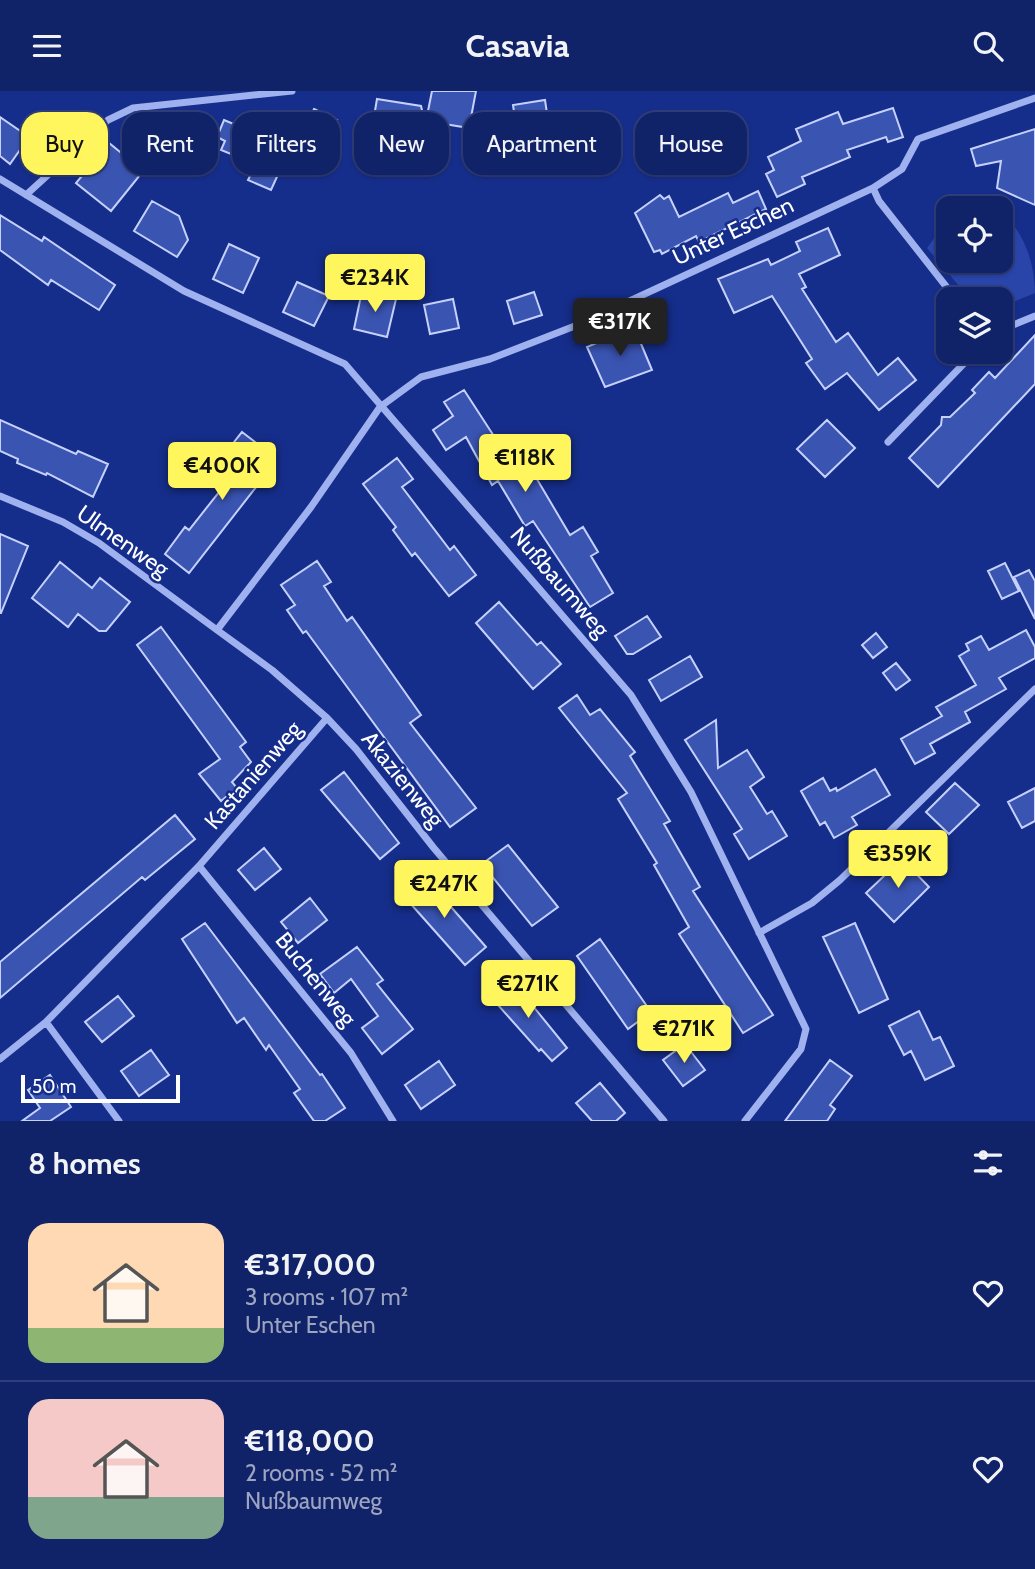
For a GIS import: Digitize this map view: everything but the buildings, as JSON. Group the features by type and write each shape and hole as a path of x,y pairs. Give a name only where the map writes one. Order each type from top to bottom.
{"street":[{"path":"26,195 108,120 133,108 292,91"},
{"name":"Unter Eschen","path":"380,407 421,377 490,359 580,324 873,188 902,169 918,139 1035,98"},
{"name":"Nußbaumweg","path":"0,179 184,292 345,364 631,695 691,792 806,1029 801,1049 745,1121"},
{"path":"873,188 879,201 947,287"},
{"path":"1013,325 1035,316"},
{"path":"888,442 963,364"},
{"path":"217,630 311,507 380,407"},
{"name":"Ulmenweg","path":"0,496 63,522 99,543 217,630"},
{"name":"Kastanienweg","path":"0,1059 46,1022 199,866 327,718 272,670 217,630"},
{"path":"759,933 812,903 840,880 1035,689"},
{"name":"Akazienweg","path":"327,718 356,749 433,847 664,1121"},
{"name":"Buchenweg","path":"199,866 351,1053 393,1121"},
{"path":"46,1022 119,1121"}],"shaded area":[{"path":"1013,225 1027,249 1035,293 1013,302 1013,287 960,287 948,273 1013,273"},
{"path":"936,236 936,259 927,248"}]}
